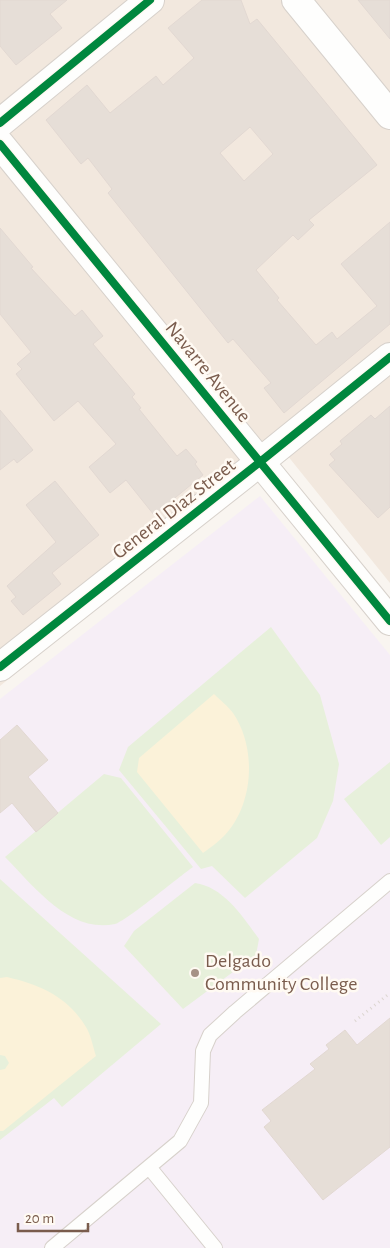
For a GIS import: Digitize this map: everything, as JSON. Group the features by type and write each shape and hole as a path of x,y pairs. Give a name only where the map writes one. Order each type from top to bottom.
{"street":[{"path":"0,122 150,0"},
{"path":"296,0 390,115"},
{"name":"Navarre Avenue","path":"0,144 390,621"},
{"name":"General Diaz Street","path":"2,662 260,462 390,357"}],"lane":[{"path":"52,1248 180,1141 201,1103 203,1051 210,1035 390,881"},
{"path":"149,1167 215,1248"}],"path":[{"path":"355,1021 390,993"}],"shaded area":[{"path":"0,0 390,0 390,583 287,455 0,686"},
{"name":"Delgado Community College","path":"260,496 390,655 390,1248 0,1248 0,699"}],"green space":[{"path":"271,627 320,695 339,764 333,801 317,838 245,898 212,866 201,869 119,770 128,747"},
{"path":"390,762 390,837 381,845 344,799"},
{"path":"104,774 121,778 193,867 121,921 115,924 98,925 82,922 67,915 53,905 5,857"},
{"path":"0,879 161,1024 62,1107 54,1098 0,1140"},
{"path":"195,883 215,890 232,904 259,939 256,955 183,1009 124,946 134,931"}],"sand":[{"path":"214,694 231,710 241,727 249,759 249,776 241,809 234,823 222,838 203,853 137,772 139,758"},
{"path":"7,977 52,993 70,1007 79,1016 88,1030 96,1056 3,1131 0,1131 0,1070 5,1069 9,1063 5,1056 0,1055 0,978"}],"building":[{"path":"0,0 67,0 50,14 62,28 16,65 0,46"},
{"path":"202,0 241,0 250,24 257,19 377,165 309,220 314,225 298,240 293,235 256,270 279,298 277,300 316,345 332,332 337,339 377,306 341,264 390,222 390,324 284,413 264,388 271,383 233,339 228,343 108,193 112,189 88,158 81,164 46,120 87,85 110,113 156,76 163,85 194,58 168,28","holes":["250,127 273,154 244,181 220,153"]},
{"path":"358,0 390,0 390,39"},
{"path":"0,228 33,267 31,268 75,316 82,310 103,336 93,344 135,394 132,397 141,408 139,409 177,456 186,449 197,462 195,464 203,475 154,515 126,480 110,493 89,467 116,444 78,401 54,421 16,374 22,369 17,364 31,352 0,314"},
{"path":"390,406 390,507 378,518 329,465 335,460 330,454 342,444 340,441 371,415 375,419"},
{"path":"0,410 33,450 17,463 14,459 0,470"},
{"path":"55,481 99,535 52,573 61,584 23,615 11,601 16,597 7,586 56,542 26,505"},
{"path":"17,725 48,760 28,777 58,813 36,832 12,803 0,813 0,740"},
{"path":"390,1018 390,1147 323,1200 264,1127 271,1121 262,1110 315,1069 310,1064 329,1049 326,1045 345,1030 357,1045"}],"cycle path":[{"path":"0,123 150,0"},
{"path":"0,144 390,621"},
{"path":"0,667 390,357"}],"place":[{"name":"Delgado Community College","path":"195,973"}]}
